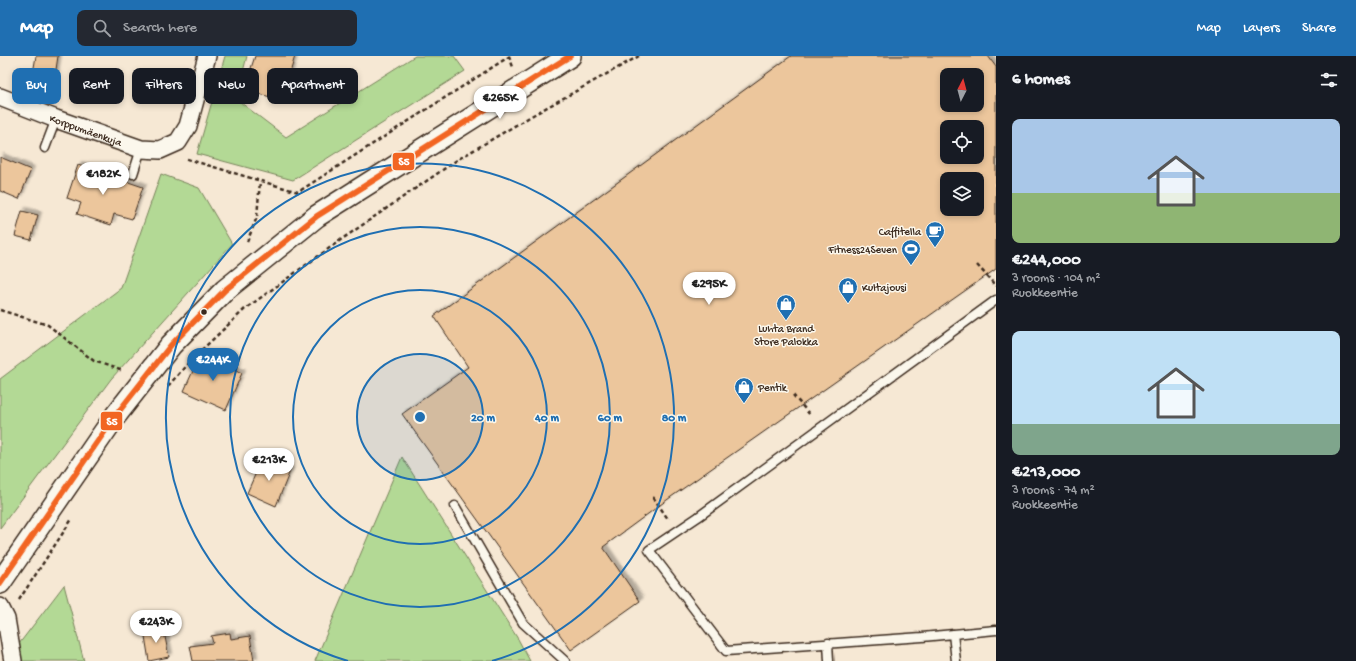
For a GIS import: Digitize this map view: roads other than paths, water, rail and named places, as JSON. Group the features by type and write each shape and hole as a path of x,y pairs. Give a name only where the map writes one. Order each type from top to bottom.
{"street":[{"name":"Korppumäenkuja","path":"0,97 56,119 141,149 160,150 178,142 188,126 207,56"},
{"path":"0,583 116,414 171,345 225,290 317,216 437,139 521,88 562,58"},
{"path":"3,613 14,661"}],"lane":[{"path":"45,148 56,119"},
{"path":"133,174 141,149"},
{"path":"996,300 698,517 649,550 726,651 996,630"},
{"path":"455,506 523,623 565,661"},
{"path":"953,634 956,661"},
{"path":"828,643 829,661"}],"place":[{"name":"Caffitella","path":"935,248"},
{"name":"Fitness24Seven","path":"911,266"},
{"name":"Kultajousi","path":"848,304"},
{"name":"Luhta Brand Store Palokka","path":"786,321"},
{"name":"Pentik","path":"744,404"}]}
